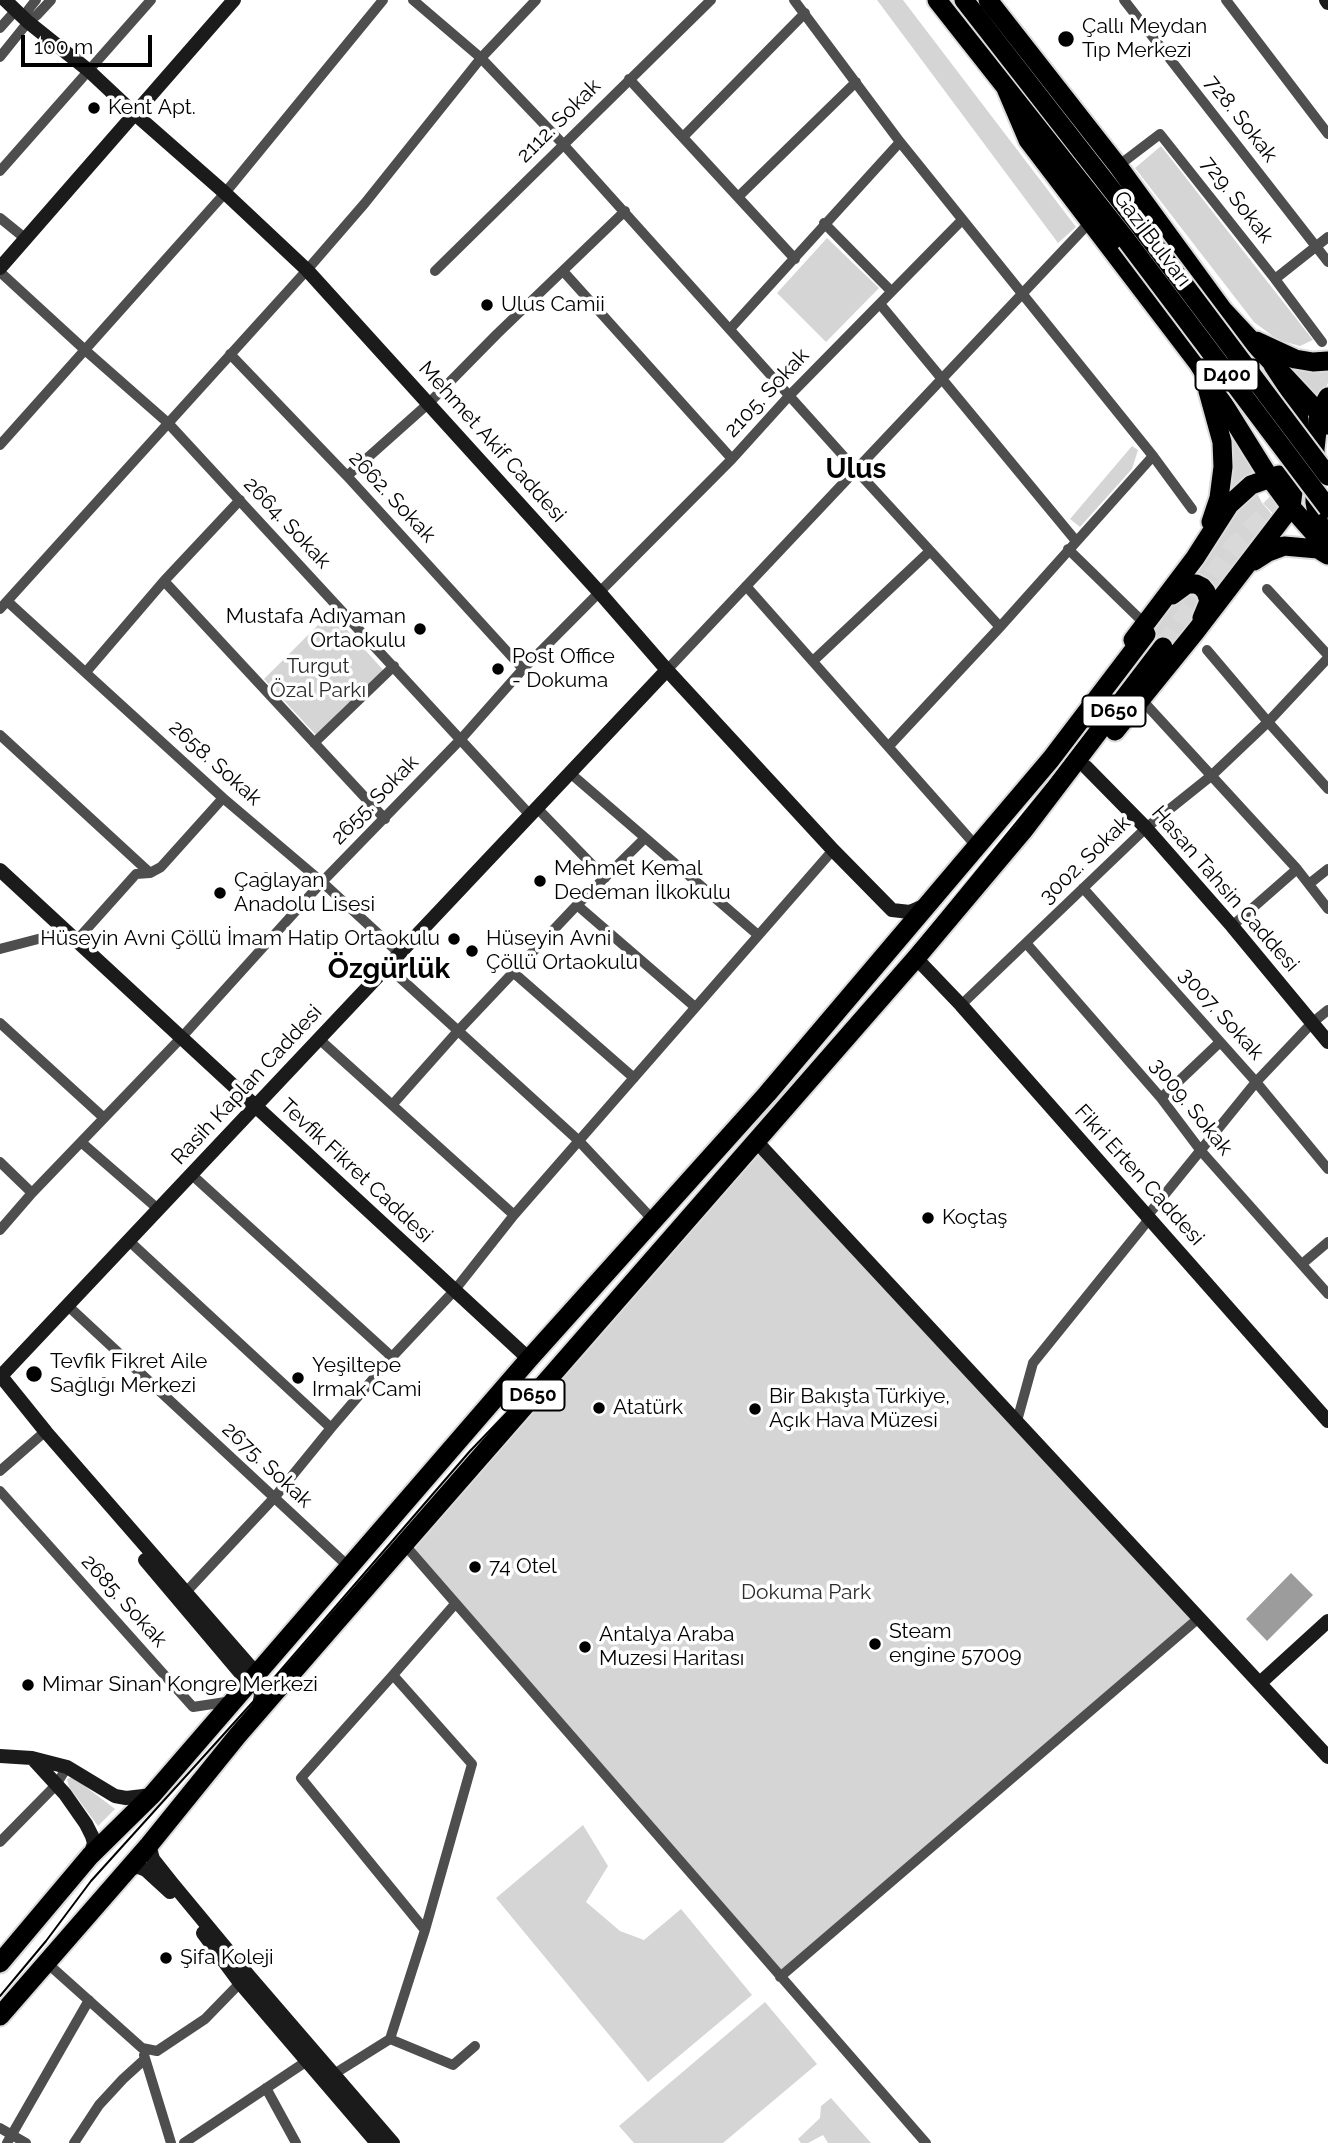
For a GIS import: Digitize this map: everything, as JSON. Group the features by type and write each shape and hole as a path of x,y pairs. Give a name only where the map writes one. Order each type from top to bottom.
{"highway":[{"name":"Gazi Bulvarı","path":"937,0 1004,86 1135,235 1317,477"},
{"name":"Gazi Bulvarı","path":"964,0 1135,235 1328,508"},
{"path":"988,0 1118,166 1223,310 1273,365 1325,412 1313,449"},
{"path":"1004,86 1028,140 1198,363 1269,477 1328,549"},
{"path":"1247,337 1295,359 1328,362"},
{"path":"1198,363 1222,442 1223,467 1219,498 1205,543"},
{"path":"1273,365 1296,406 1313,449 1317,477 1315,502 1328,549"},
{"path":"1236,423 1253,438 1273,444 1313,449"},
{"path":"1146,629 1158,607 1237,496 1251,485 1276,474 1317,477"},
{"path":"1023,831 1059,798 1086,767 1317,477"},
{"path":"1245,568 1268,552 1284,546 1318,549 1328,555"},
{"path":"1158,607 1187,584 1196,584 1206,592 1209,601 1196,631"},
{"name":"D650","path":"0,1963 90,1856 152,1794 529,1359 767,1094 977,847 1014,801 1041,758 1146,629"},
{"name":"D650","path":"0,2016 149,1845 258,1713 916,958 1023,831 1163,647"},
{"path":"529,1359 546,1365 562,1362"}],"street":[{"path":"28,21 28,10 36,0"},
{"path":"0,57 28,21 51,0"},
{"path":"0,171 150,0"},
{"path":"0,270 234,0"},
{"path":"0,445 225,193 383,0"},
{"path":"413,0 481,58 563,144 1000,627"},
{"path":"3,605 307,270 365,203 481,58 536,0"},
{"name":"2112. Sokak","path":"435,271 711,0"},
{"path":"794,0 900,142 1153,456 1192,509"},
{"name":"728. Sokak","path":"1124,0 1328,262"},
{"path":"1226,0 1328,134"},
{"path":"0,28 10,5"},
{"name":"Mehmet Akif Caddesi","path":"10,5 88,70 307,270 667,670 892,910 910,912 931,903"},
{"path":"683,137 805,13"},
{"path":"629,79 795,259"},
{"path":"738,197 856,82"},
{"name":"729. Sokak","path":"1118,166 1160,134 1275,279"},
{"path":"730,329 900,142"},
{"path":"347,476 429,403 625,211"},
{"path":"0,218 26,239"},
{"name":"2105. Sokak","path":"600,593 962,220"},
{"path":"667,670 1090,222"},
{"path":"824,223 891,291"},
{"path":"1321,342 1275,279 1328,237"},
{"name":"2664. Sokak","path":"0,270 168,423 461,739 533,812 605,878"},
{"path":"563,271 732,458"},
{"path":"880,304 1072,545 1146,629"},
{"name":"2662. Sokak","path":"230,354 347,476 523,669"},
{"path":"888,746 1000,627 1153,456"},
{"path":"86,672 164,580 240,500"},
{"path":"813,661 930,551"},
{"path":"164,580 385,819"},
{"path":"747,586 977,847"},
{"path":"1267,589 1328,657"},
{"name":"2655. Sokak","path":"0,1230 181,1038 322,882 461,739 523,669 600,593"},
{"name":"2658. Sokak","path":"3,605 86,672 398,953"},
{"path":"1207,650 1328,789"},
{"name":"3002. Sokak","path":"961,1005 1146,828 1211,776 1268,722 1328,657"},
{"path":"314,743 394,666"},
{"name":"Rasih Kaplan Caddesi","path":"0,1375 667,670"},
{"path":"1141,699 1297,869 1328,909"},
{"path":"0,734 150,873"},
{"name":"Hasan Tahsin Caddesi","path":"1086,767 1146,828 1328,1042"},
{"path":"570,773 758,935"},
{"path":"0,949 71,937 136,874 150,873 161,867 223,798"},
{"path":"393,1104 577,905 645,838"},
{"path":"186,1592 274,1498 392,1357 454,1291 514,1215 833,850"},
{"path":"1232,926 1297,869"},
{"path":"1309,884 1328,869"},
{"name":"Tevfik Fikret Caddesi","path":"0,870 529,1359"},
{"name":"3007. Sokak","path":"1083,888 1256,1082 1328,1169"},
{"path":"577,905 695,1007"},
{"name":"3009. Sokak","path":"1026,943 1161,1098 1201,1151 1328,1294"},
{"name":"Fikri Erten Caddesi","path":"916,958 961,1005 1327,1418"},
{"path":"387,966 579,1141 653,1220"},
{"path":"514,973 634,1078"},
{"path":"1017,1421 1033,1363 1256,1082 1312,1023 1328,1010"},
{"path":"0,1023 104,1118"},
{"path":"319,1039 514,1215"},
{"path":"1161,1098 1220,1042"},
{"path":"81,1142 158,1209"},
{"path":"757,1142 1328,1757"},
{"path":"0,1162 32,1193"},
{"path":"191,1174 392,1357"},
{"path":"128,1240 331,1428"},
{"path":"1303,1264 1328,1242"},
{"name":"2675. Sokak","path":"67,1305 349,1567"},
{"path":"0,1375 46,1432 186,1592 252,1678 261,1695 258,1713"},
{"path":"0,1387 252,1678"},
{"path":"0,1471 40,1436"},
{"name":"2685. Sokak","path":"0,1491 193,1707 232,1701"},
{"path":"404,1545 926,2143"},
{"path":"425,1930 301,1778 455,1604"},
{"path":"780,1977 1200,1617"},
{"path":"1260,1683 1328,1620"},
{"path":"334,2074 390,2039 425,1930 472,1764 393,1675"},
{"path":"0,1756 32,1758 67,1768 115,1796 126,1798 152,1794"},
{"path":"32,1758 56,1785 92,1836 94,1843 90,1856"},
{"path":"0,1842 56,1785 67,1768"},
{"path":"149,1845 153,1859 170,1886 240,1983 311,2057 334,2074 393,2143"},
{"path":"129,1868 139,1867 146,1870 170,1886 311,2057 377,2143"},
{"path":"47,1963 144,2053 171,2143"},
{"path":"74,2143 99,2105 144,2053 157,2051 205,2019 240,1983"},
{"path":"9,2138 89,2000"},
{"path":"390,2039 453,2065 475,2046"},
{"path":"191,2141 311,2057"},
{"path":"266,2088 296,2143"},
{"path":"0,2128 9,2138 26,2143"}],"green space":[{"path":"877,0 903,0 1076,227 1058,243"},
{"path":"1161,146 1313,340 1300,346 1278,340 1254,322 1135,168"},
{"path":"827,238 879,288 826,342 777,293"},
{"path":"1275,357 1328,365 1328,383 1318,402"},
{"path":"1222,416 1256,474 1222,502"},
{"path":"1132,446 1138,450 1132,469 1080,527 1070,519"},
{"path":"1255,489 1272,518 1216,593 1187,574 1244,496"},
{"path":"1180,592 1196,593 1198,608 1193,619 1169,648 1146,628"},
{"name":"Turgut Özal Parkı","path":"331,612 384,671 316,735 264,679"},
{"name":"Dokuma Park","path":"757,1142 1200,1617 780,1977 404,1544"},
{"path":"73,1777 115,1809 98,1826 69,1787 67,1779"},
{"path":"583,1825 608,1866 586,1902 620,1931 644,1940 681,1909 752,1995 648,2082 496,1898"},
{"path":"765,2002 817,2064 723,2143 634,2143 619,2126"},
{"path":"831,2098 871,2143 828,2143 823,2135 808,2143 801,2143 798,2139 820,2118 821,2106"}],"shaded area":[{"path":"1291,1573 1313,1595 1267,1641 1246,1619"}],"tunnel":[{"path":"1163,647 1233,547 1328,452"}],"tram line":[{"path":"0,1996 91,1881 261,1693 470,1451 553,1365 901,964 1048,784 1157,642"}],"place":[{"name":"Çallı Meydan Tıp Merkezi","path":"1066,39"},
{"name":"Kent Apt.","path":"94,108"},
{"name":"Ulus Camii","path":"487,305"},
{"name":"Mustafa Adıyaman Ortaokulu","path":"420,629"},
{"name":"Post Office - Dokuma","path":"498,669"},
{"name":"Mehmet Kemal Dedeman İlkokulu","path":"540,881"},
{"name":"Çağlayan Anadolu Lisesi","path":"220,893"},
{"name":"Hüseyin Avni Çöllü İmam Hatip Ortaokulu","path":"454,939"},
{"name":"Hüseyin Avni Çöllü Ortaokulu","path":"472,951"},
{"name":"Koçtaş","path":"928,1218"},
{"name":"Tevfik Fikret Aile Sağlığı Merkezi","path":"34,1374"},
{"name":"Yeşiltepe Irmak Cami","path":"298,1378"},
{"name":"Atatürk","path":"599,1408"},
{"name":"Bir Bakışta Türkiye, Açık Hava Müzesi","path":"755,1409"},
{"name":"74 Otel","path":"475,1567"},
{"name":"Steam engine 57009","path":"875,1644"},
{"name":"Antalya Araba Muzesi Haritası","path":"585,1647"},
{"name":"Mimar Sinan Kongre Merkezi","path":"28,1685"},
{"name":"Şifa Koleji","path":"166,1958"}],"district":[{"name":"Ulus","path":"856,470"},
{"name":"Özgürlük","path":"389,970"}]}
